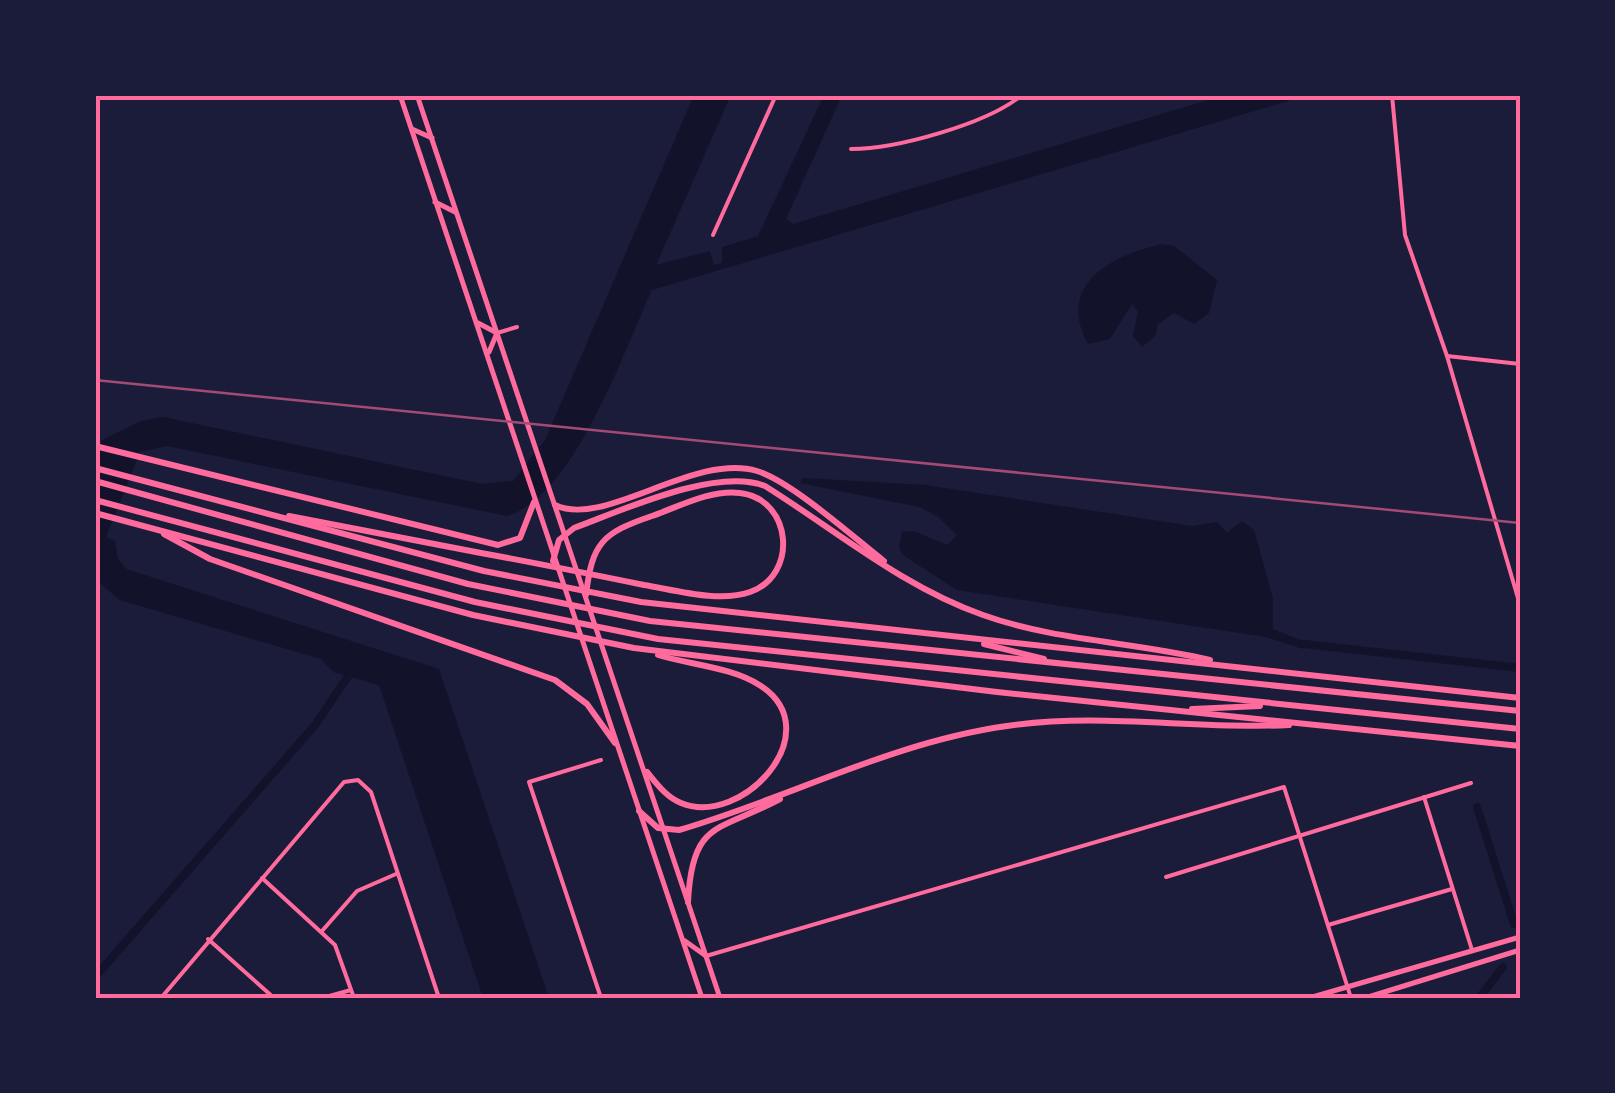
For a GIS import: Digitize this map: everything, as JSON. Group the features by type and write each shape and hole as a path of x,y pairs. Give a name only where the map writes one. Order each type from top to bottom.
{"highway":[{"path":"95,446 498,545 520,538 534,502"},
{"path":"95,468 536,583 617,598 1520,698"},
{"path":"553,501 579,512 708,472 750,470 788,488 905,577"},
{"path":"553,560 565,534 707,484 740,479 765,486 905,577 951,602 1002,621 1143,644 1240,667"},
{"path":"95,481 542,601 624,616 1520,711"},
{"path":"265,513 330,520 528,562 612,578 684,591 744,594 763,585 777,570 783,553 783,532 774,512 752,496 730,492 704,498 623,526 606,536 592,558 586,596"},
{"path":"95,500 548,619 629,634 1520,729"},
{"path":"95,512 553,633 634,648 1520,746"},
{"path":"154,529 210,558 555,680 588,704 615,743"},
{"path":"963,638 1068,666"},
{"path":"634,648 748,679 778,703 787,725 785,748 775,766 754,786 728,800 697,806 680,803 647,772"},
{"path":"1168,710 1286,704"},
{"path":"640,811 666,831 920,745 1018,724 1128,719 1246,728 1311,724"},
{"path":"688,902 690,865 703,839 720,826 796,790"}],"main road":[{"path":"400,95 702,998"},
{"path":"417,95 720,998"},
{"path":"410,128 432,138"},
{"path":"436,202 457,214"},
{"path":"476,320 483,329 497,333"},
{"path":"488,360 489,345 497,333"},
{"path":"1308,998 1520,937"},
{"path":"682,939 706,956"},
{"path":"1365,998 1520,950"}],"street":[{"path":"714,235 776,95"},
{"path":"851,149 873,149 982,118 1022,95"},
{"path":"1392,95 1404,235 1447,356 1520,605"},
{"path":"497,333 518,327"},
{"path":"1447,356 1520,364"},
{"path":"601,760 529,782 601,998"},
{"path":"160,998 344,782 358,780 371,792 439,998"},
{"path":"1166,877 1471,783"},
{"path":"706,956 1284,788 1351,998"},
{"path":"1424,798 1472,951"},
{"path":"322,931 357,891 398,873"},
{"path":"260,877 336,945 354,998"},
{"path":"1328,925 1452,889"},
{"path":"208,938 274,998"},
{"path":"322,998 351,990"}],"shaded area":[{"path":"694,95 731,95 656,265 710,251 714,265 722,263 722,247 758,236 824,95 842,95 786,219 793,224 1225,95 1308,95 652,290 575,452 532,503 507,516 167,446 140,452 106,537 115,541 118,559 126,569 439,669 549,998 483,998 379,685 333,672 321,659 120,600 95,579 95,464 102,440 141,421 163,417 482,484 513,481 545,440"},
{"path":"1161,244 1174,246 1217,280 1209,313 1194,324 1174,313 1157,325 1156,335 1142,347 1133,336 1138,312 1132,304 1110,339 1088,344 1080,323 1079,305 1093,276 1124,256"},
{"path":"803,478 925,485 1192,526 1217,522 1227,533 1242,521 1254,530 1273,598 1273,629 1303,641 1303,649 1266,637 957,590 903,555 899,547 902,532 914,531 947,545 957,535 937,516 919,507 800,483"}],"waterway":[{"path":"1304,644 1520,668"},
{"path":"95,977 315,725 353,669"},
{"path":"1477,807 1514,924"},
{"path":"1479,998 1503,967"}],"railway":[{"path":"95,380 1520,523"}]}
